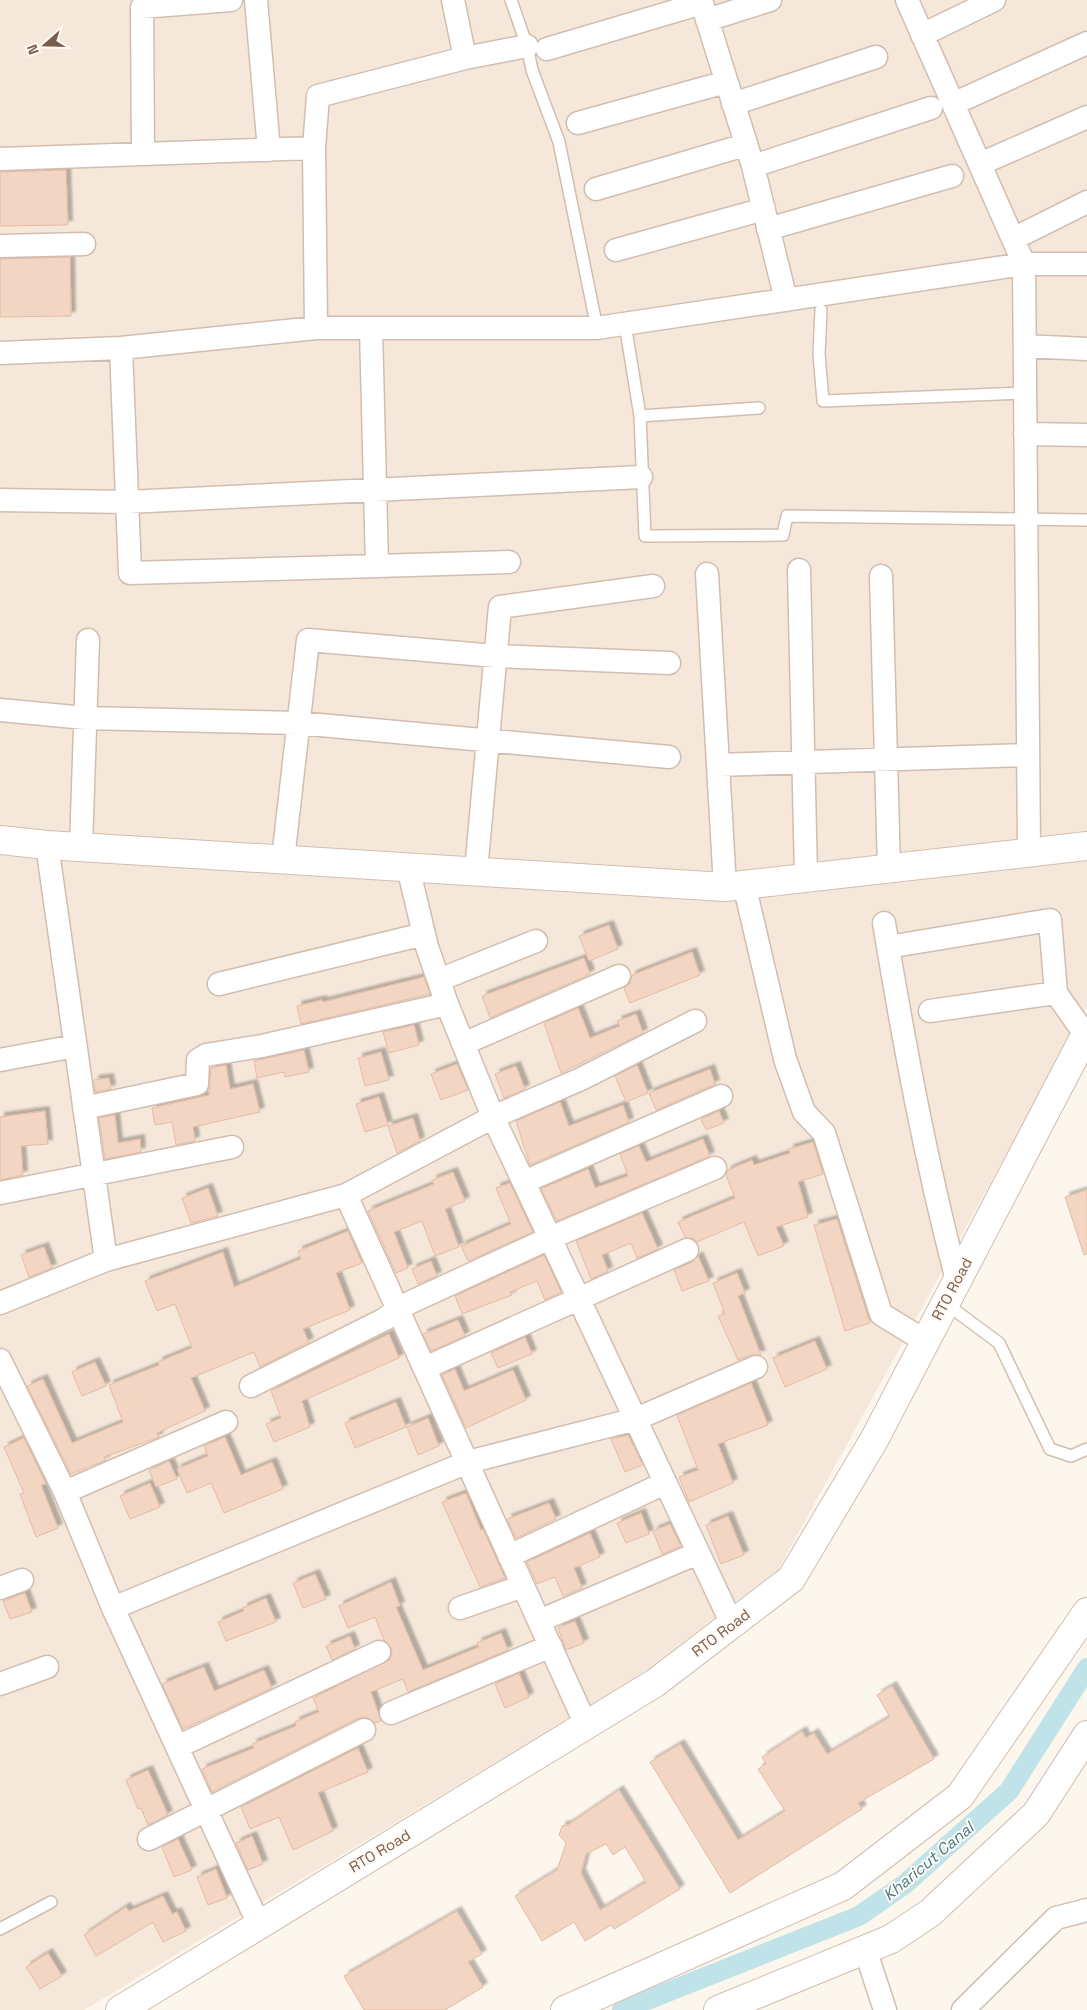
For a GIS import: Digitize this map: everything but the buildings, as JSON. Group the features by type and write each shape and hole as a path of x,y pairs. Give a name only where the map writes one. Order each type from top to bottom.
{"street":[{"path":"143,154 142,7 231,0"},
{"path":"256,0 268,150"},
{"path":"453,0 465,58"},
{"path":"316,328 314,148 318,96 465,58 537,48 703,8 770,0"},
{"path":"907,0 1024,264 1029,851"},
{"path":"922,35 994,0"},
{"path":"703,8 749,155 786,300"},
{"path":"953,104 1087,43"},
{"path":"732,104 876,57"},
{"path":"578,123 726,82"},
{"path":"596,189 749,155 931,108"},
{"path":"980,164 1087,117"},
{"path":"0,159 314,148"},
{"path":"616,250 766,219 952,176"},
{"path":"1013,239 1087,202"},
{"path":"0,246 84,244"},
{"path":"0,353 121,348 316,328 597,328 1024,264 1087,264"},
{"path":"371,328 377,566"},
{"path":"1025,346 1087,349"},
{"path":"121,348 130,573 509,562"},
{"path":"1025,434 1087,435"},
{"path":"0,500 127,502 642,477"},
{"path":"799,570 806,877"},
{"path":"707,574 718,765 734,886 785,1059 804,1112 824,1133 881,1314 925,1341"},
{"path":"881,576 889,869"},
{"path":"476,871 500,607 652,586"},
{"path":"81,847 88,640"},
{"path":"283,859 308,640 496,656 669,663"},
{"path":"0,710 86,718 298,723 488,742 669,757"},
{"path":"718,765 1028,755"},
{"path":"0,840 47,845 734,886 1029,851 1087,846"},
{"path":"47,845 106,1260"},
{"path":"408,867 424,934 438,980 493,1116 732,1624"},
{"path":"888,947 1050,920 1056,993 1086,1035"},
{"path":"884,923 895,993 942,1222 951,1292"},
{"path":"219,984 424,934"},
{"path":"438,980 536,942"},
{"path":"463,1044 618,976"},
{"path":"930,1011 1056,993"},
{"path":"84,1108 197,1084 198,1060 206,1055 262,1046 447,1004"},
{"path":"0,1304 106,1260 346,1195 493,1116 581,1079 695,1021"},
{"name":"RTO Road","path":"120,2010 655,1683 791,1579 874,1440 1086,1035"},
{"path":"0,1060 75,1046"},
{"path":"524,1182 721,1096"},
{"path":"0,1193 94,1176 232,1147"},
{"path":"251,1386 386,1319 398,1308 550,1238 715,1168"},
{"path":"346,1195 586,1726"},
{"path":"425,1368 688,1250"},
{"path":"0,1360 65,1492 113,1608 259,1925"},
{"path":"113,1608 468,1462 636,1419 756,1367"},
{"path":"65,1492 226,1422"},
{"path":"509,1556 665,1483"},
{"path":"540,1621 698,1553"},
{"path":"0,1588 22,1580"},
{"path":"460,1608 523,1586"},
{"path":"565,2010 843,1886 960,1796 1087,1612"},
{"path":"391,1713 551,1646"},
{"path":"177,1747 379,1652"},
{"path":"0,1684 47,1667"},
{"path":"149,1839 364,1730"},
{"path":"718,2010 891,1938 930,1913 1036,1814 1087,1735"},
{"path":"963,2010 1056,1918 1087,1910"},
{"path":"866,1949 885,2010"}],"lane":[{"path":"511,0 537,48 532,70 559,142 597,328"},
{"path":"821,310 819,354 823,401 1025,393"},
{"path":"624,324 640,416 645,536 783,535 787,516 1087,520"},
{"path":"640,416 759,408"},
{"path":"951,1292 999,1343 1050,1449 1071,1456 1087,1449"},
{"path":"0,1929 51,1902"}],"shaded area":[{"path":"0,0 1087,0 1087,1007 778,1570 634,1679 84,2010 0,2010"}],"waterway":[{"name":"Kharicut Canal","path":"622,2010 859,1916 905,1884 1009,1791 1087,1668"}]}
